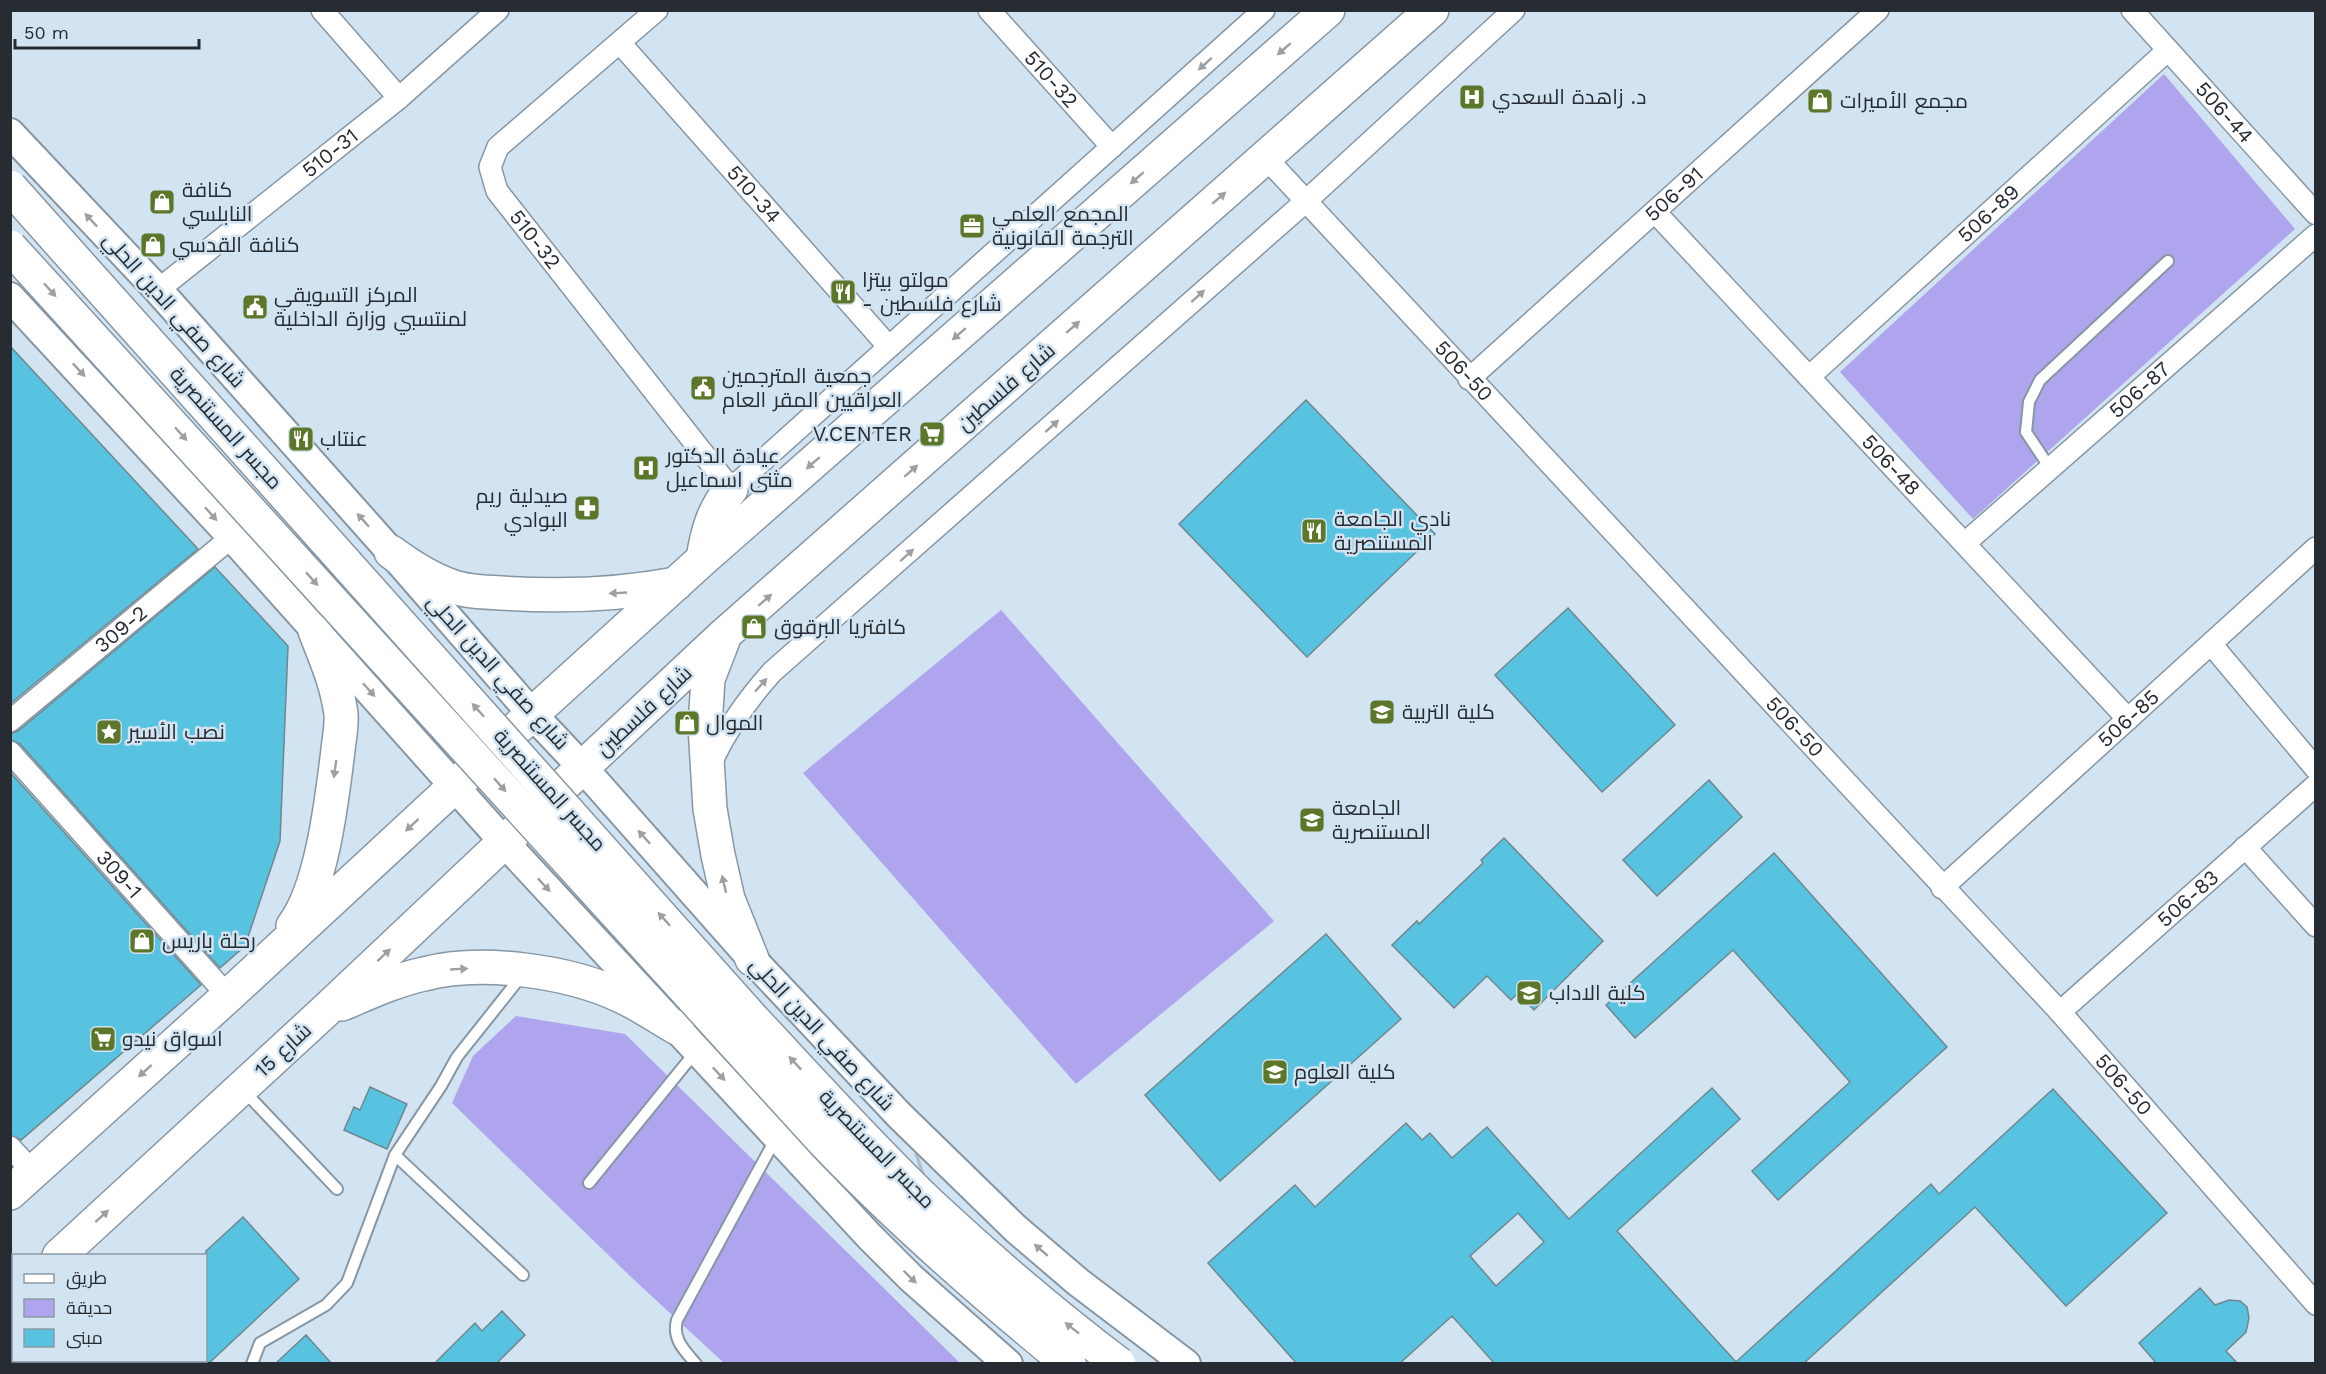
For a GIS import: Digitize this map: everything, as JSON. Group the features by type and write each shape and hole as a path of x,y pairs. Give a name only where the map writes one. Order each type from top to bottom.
{"main road":[{"path":"525,720 703,560 1328,10"},
{"name":"شارع فلسطين","path":"575,775 724,635 1432,10"},
{"name":"مجسر المستنصرية","path":"10,187 744,1009 847,1120 930,1204 974,1244 1064,1322 1119,1364"},
{"name":"مجسر المستنصرية","path":"10,247 864,1185 938,1254 1070,1364"},
{"path":"703,560 707,533 719,502 731,489"},
{"path":"391,552 420,573 453,587 487,592 522,595 596,594 633,592 676,584"},
{"path":"273,952 303,913 319,862 336,763 341,717 336,683 315,631"},
{"path":"724,635 708,679 705,726 710,809 728,898 752,959"},
{"path":"22,1183 228,996 462,778"},
{"name":"شارع 15","path":"61,1254 242,1089 512,835"},
{"path":"324,1012 372,991 423,974 454,969 527,969 621,996 687,1039"}],"street":[{"path":"322,10 399,98"},
{"name":"510-31","path":"158,290 399,98 498,10"},
{"name":"510-32","path":"989,10 1112,147"},
{"path":"731,489 1264,10"},
{"path":"708,769 730,725 746,701 772,672 1305,202 1514,10"},
{"name":"506-91","path":"1469,379 1878,10"},
{"name":"506-44","path":"2132,10 2316,214"},
{"name":"510-32","path":"654,11 498,147 490,167 497,191 731,489"},
{"name":"510-34","path":"620,43 889,347"},
{"name":"506-89","path":"1809,377 2168,50"},
{"name":"شارع صفي الدين الحلي","path":"10,134 158,290 391,552 525,720 575,775 951,1168 1016,1229 1078,1282 1186,1364"},
{"name":"506-50","path":"1265,157 1942,888 2060,1012 2316,1304"},
{"name":"506-48","path":"1655,212 2128,718"},
{"name":"506-87","path":"1965,543 2316,235"},
{"path":"10,297 232,537 315,631 462,778 687,1039 877,1244 996,1358"},
{"name":"309-2","path":"10,721 232,537"},
{"name":"506-85","path":"1942,888 2316,548"},
{"path":"2211,644 2316,769"},
{"name":"309-1","path":"10,752 228,996"},
{"name":"506-83","path":"2060,1012 2316,785"},
{"path":"2246,847 2316,926"},
{"path":"10,1147 22,1183"},
{"path":"922,1166 936,1165 951,1168"},
{"path":"874,1212 873,1228 877,1244"}],"lane":[{"path":"2050,468 2026,432 2029,402 2040,380 2168,261"},
{"path":"252,1364 260,1343 326,1305 347,1283 395,1155 441,1086 457,1057 527,969"},
{"path":"589,1183 687,1039"},
{"path":"242,1089 337,1189"},
{"path":"696,1364 681,1348 676,1338 677,1320 777,1136"},
{"path":"395,1155 523,1275"}],"green space":[{"path":"2164,74 2295,229 1973,519 1840,372"},
{"path":"1001,610 1274,921 1076,1084 803,773"},
{"path":"516,1016 625,1034 960,1363 724,1363 631,1277 452,1103 473,1056"}],"building":[{"path":"10,346 198,549 10,704"},
{"path":"1306,400 1435,534 1307,657 1179,524"},
{"path":"215,567 288,646 280,841 245,946 220,968 20,744 10,740 10,734 18,731"},
{"path":"1568,608 1675,725 1602,792 1495,675"},
{"path":"10,772 201,985 21,1140 10,1135"},
{"path":"1709,780 1742,817 1657,896 1623,860"},
{"path":"1504,838 1603,941 1534,1010 1518,993 1511,1000 1487,976 1454,1008 1392,945 1417,921 1419,924 1483,863 1481,860"},
{"path":"1774,853 1947,1047 1778,1200 1752,1171 1850,1082 1733,950 1635,1038 1606,1005"},
{"path":"1326,934 1401,1019 1220,1181 1145,1095"},
{"path":"370,1087 407,1104 387,1149 344,1130 354,1107 360,1110"},
{"path":"1712,1088 1740,1119 1617,1231 1736,1362 1931,1184 1939,1194 2053,1089 2167,1213 2066,1306 1975,1207 1803,1364 1495,1364 1452,1316 1399,1364 1297,1364 1208,1263 1295,1185 1315,1207 1406,1123 1422,1140 1430,1133 1452,1158 1487,1127 1569,1219","holes":["1518,1213 1544,1242 1496,1286 1470,1256"]},
{"path":"243,1217 299,1279 208,1364 206,1364 206,1251"},
{"path":"2200,1288 2215,1305 2229,1300 2240,1301 2247,1307 2249,1318 2246,1332 2226,1351 2238,1364 2157,1364 2139,1343"},
{"path":"502,1311 525,1335 496,1364 434,1364 475,1323 482,1331"},
{"path":"306,1335 332,1364 275,1364"}],"tunnel":[{"path":"884,1189 902,1173 922,1166"}],"place":[{"name":"د. زاهدة السعدي","path":"1472,97"},
{"name":"مجمع الأميرات","path":"1820,101"},
{"name":"كنافة النابلسي","path":"162,202"},
{"name":"المجمع العلمي الترجمة القانونية","path":"972,226"},
{"name":"كنافة القدسي","path":"153,245"},
{"name":"مولتو بيتزا - شارع فلسطين","path":"843,292"},
{"name":"المركز التسويقي لمنتسبي وزارة الداخلية","path":"255,307"},
{"name":"جمعية المترجمين العراقيين المقر العام","path":"703,388"},
{"name":"V.CENTER","path":"932,434"},
{"name":"عنتاب","path":"301,439"},
{"name":"عيادة الدكتور مثنى اسماعيل","path":"646,468"},
{"name":"صيدلية ريم البوادي","path":"587,508"},
{"name":"نادي الجامعة المستنصرية","path":"1314,531"},
{"name":"كافتريا البرقوق","path":"754,627"},
{"name":"كلية التربية","path":"1382,712"},
{"name":"الموال","path":"687,723"},
{"name":"نصب الأسير","path":"109,732"},
{"name":"الجامعة المستنصرية","path":"1312,820"},
{"name":"رحلة باريس","path":"142,941"},
{"name":"كلية الاداب","path":"1529,993"},
{"name":"اسواق نيدو","path":"103,1039"},
{"name":"كلية العلوم","path":"1275,1072"}]}
